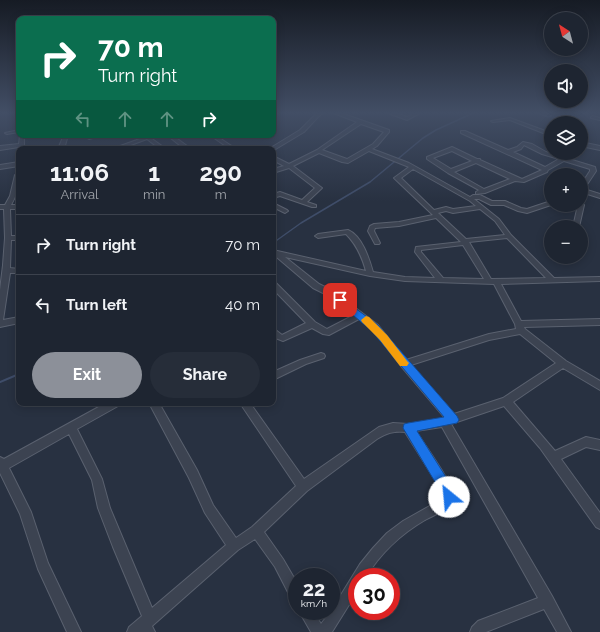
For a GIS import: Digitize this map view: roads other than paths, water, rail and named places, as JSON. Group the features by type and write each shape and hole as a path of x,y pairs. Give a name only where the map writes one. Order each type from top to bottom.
{"street":[{"path":"124,146 138,141"},
{"path":"178,141 184,146"},
{"path":"276,170 291,167 332,141"},
{"path":"319,151 346,162 378,141"},
{"path":"485,141 544,169"},
{"path":"509,152 525,143 544,151"},
{"path":"588,145 600,148"},
{"path":"0,148 16,147"},
{"path":"368,149 402,161 472,198 497,220 509,236 552,280"},
{"path":"483,192 481,189 429,158 452,149 522,181 544,171"},
{"path":"276,160 291,167 319,188 303,202"},
{"path":"450,171 478,160"},
{"path":"547,168 560,160"},
{"path":"565,160 593,168 581,190 600,196"},
{"path":"0,166 16,164"},
{"path":"413,167 406,173 396,178 465,242 520,328 563,363 600,386"},
{"path":"472,198 472,195 515,179"},
{"path":"276,195 280,194 314,206"},
{"path":"3,207 16,195"},
{"path":"472,198 480,198 491,203 505,203 520,210 527,211 544,205"},
{"path":"276,206 285,211"},
{"path":"3,207 16,207"},
{"path":"0,319 8,238 3,207"},
{"path":"377,243 371,231 372,227 374,226 406,224 410,220 425,218 446,209 453,211 482,207"},
{"path":"425,218 452,229"},
{"path":"318,236 348,232 357,240 365,254 370,274"},
{"path":"442,281 418,252 418,248 509,236"},
{"path":"8,238 16,238"},
{"path":"276,253 370,274 442,281 492,282 600,279"},
{"path":"276,254 316,286 330,293 360,315 379,332 449,421 486,497 564,632"},
{"path":"6,270 16,271"},
{"path":"276,288 312,324 322,330 329,332 360,315"},
{"path":"0,324 16,321"},
{"path":"404,364 520,328 600,322"},
{"path":"276,334 283,338 312,324"},
{"path":"276,375 303,362 321,356"},
{"path":"72,427 97,479 104,508 116,540 143,626 234,546 256,531 303,487 383,430 393,427 408,428 449,421 506,401 563,363"},
{"path":"506,401 528,424 554,457 600,523"},
{"path":"74,632 42,565 25,512 1,464 110,406"},
{"path":"156,406 193,474 209,509 234,546"},
{"path":"247,406 303,487"},
{"path":"364,568 385,544 415,519 444,503 449,497 447,489 408,428"},
{"path":"554,457 586,442 600,445"},
{"path":"256,531 288,580"},
{"path":"324,632 348,595"},
{"path":"477,632 483,626 547,601"},
{"path":"311,620 318,632"}],"waterway":[{"path":"276,241 301,223 370,182 419,141"},
{"path":"0,382 16,375"}]}
